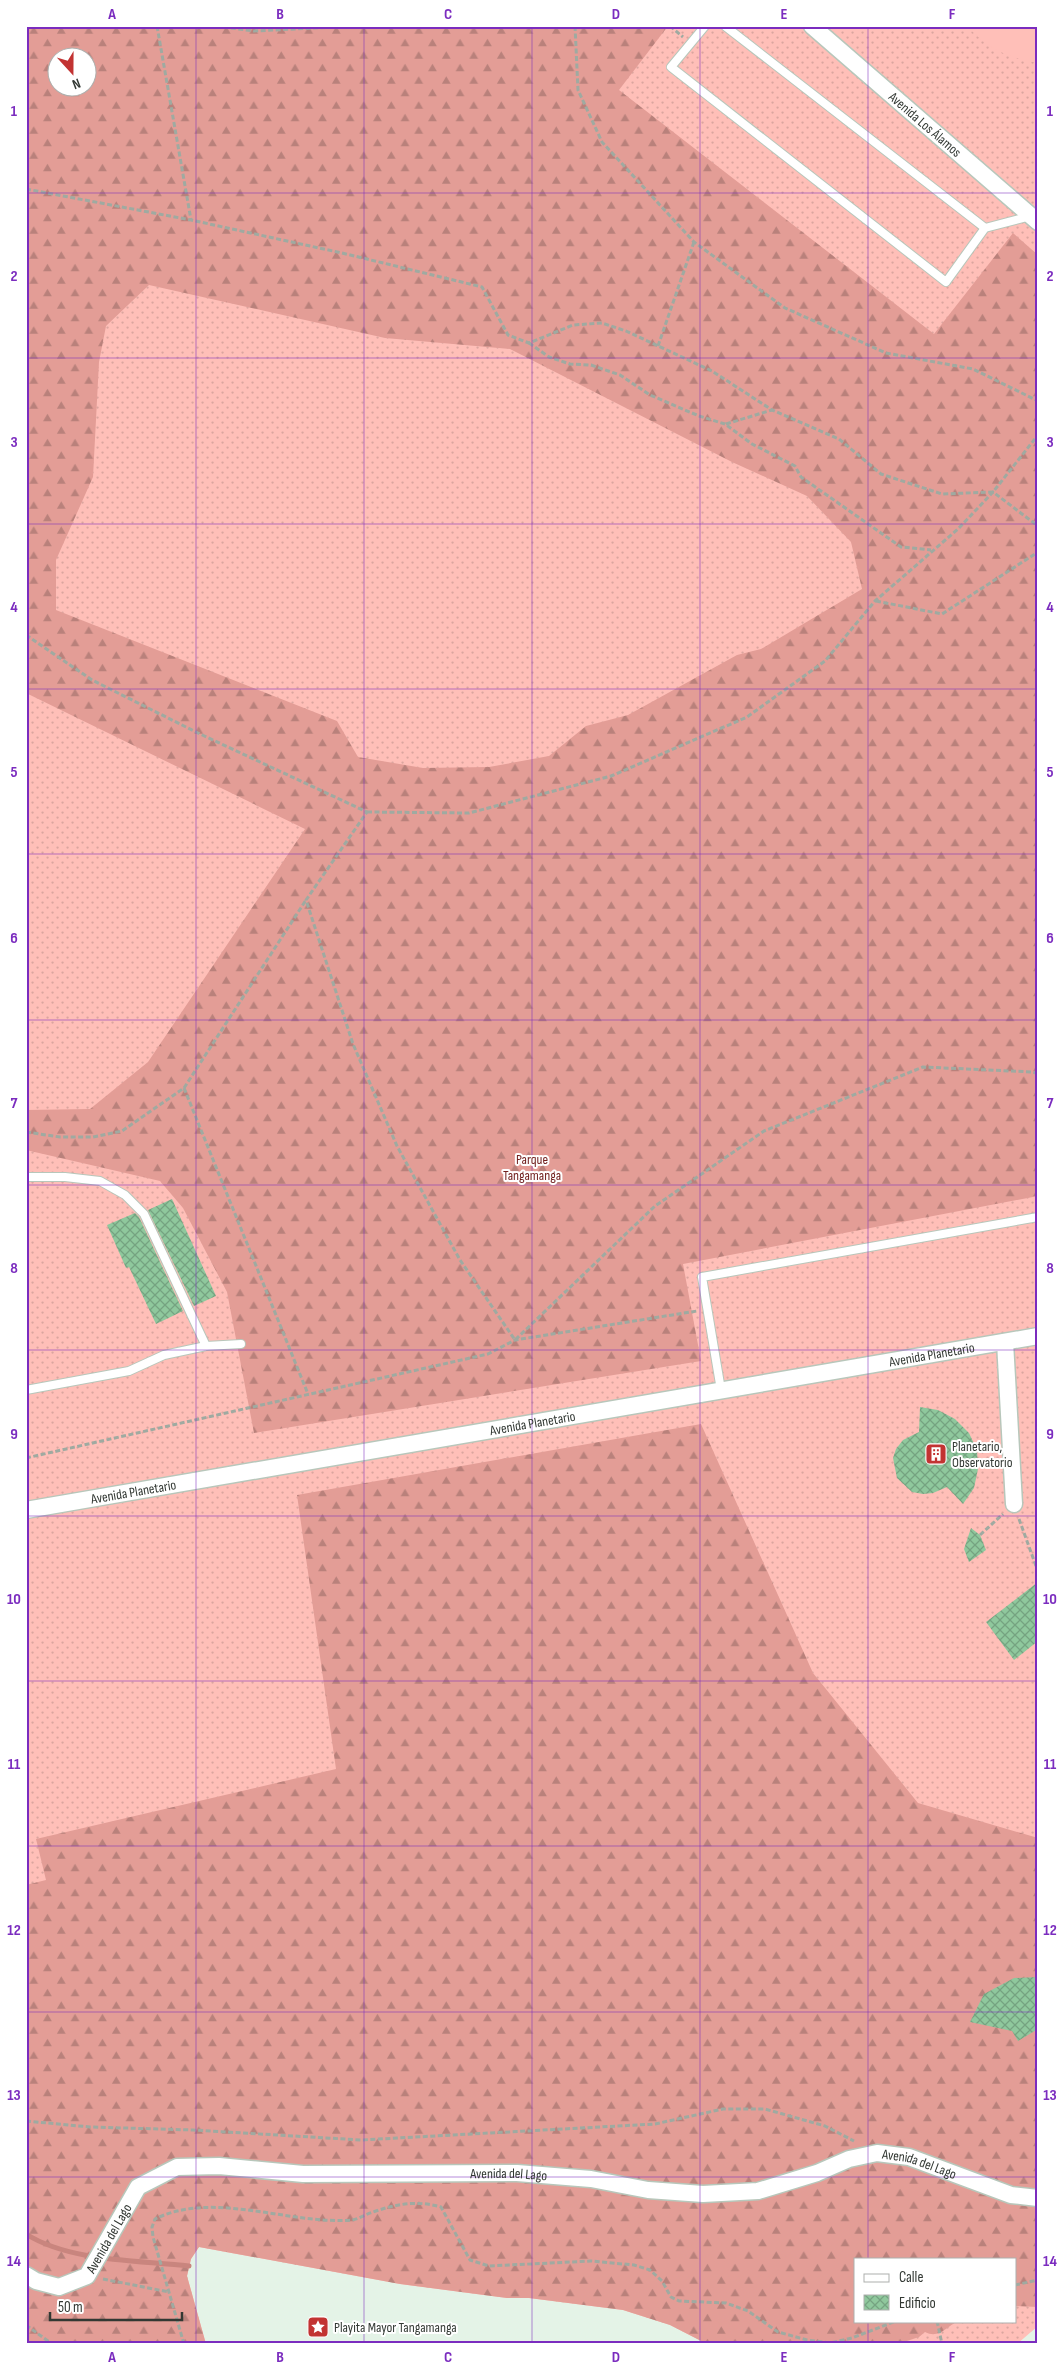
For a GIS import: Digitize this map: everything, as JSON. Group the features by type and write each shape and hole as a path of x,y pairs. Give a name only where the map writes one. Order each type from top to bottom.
{"street":[{"name":"Avenida Los Álamos","path":"812,26 1035,218"},
{"name":"Avenida Planetario","path":"26,1510 1038,1336"},
{"path":"1005,1342 1014,1504"},
{"name":"Avenida del Lago","path":"26,2275 36,2281 59,2287 95,2263 138,2187 177,2167 219,2166 304,2174 517,2173 591,2178 648,2190 703,2194 758,2192 817,2173 848,2159 877,2153 909,2157 1011,2195 1038,2198"}],"lane":[{"path":"705,26 672,67 946,282 985,228 1035,218"},
{"path":"726,26 985,228"},
{"path":"26,1177 65,1177 100,1181 125,1195 144,1214 206,1346"},
{"path":"721,1390 702,1277 1038,1217"},
{"path":"26,1390 129,1371 164,1355 206,1346 241,1344"}],"path":[{"path":"157,26 191,220"},
{"path":"216,26 254,32 353,26"},
{"path":"575,26 578,90 602,142 694,242 785,308 886,353 973,369 1038,401"},
{"path":"26,189 191,220 342,253 482,288 508,335 529,343 549,356 563,361 591,365 620,375 650,395 699,416 725,424 752,444 795,466 801,477 901,547 931,550"},
{"path":"658,346 694,242"},
{"path":"529,343 573,325 602,323 626,331 712,371 772,410 839,438 880,474 942,494 992,492 1038,526"},
{"path":"725,424 772,410"},
{"path":"26,635 92,680 198,733 367,812 469,813 611,776 747,717 825,661 875,601 931,550 958,529 992,492 1038,435"},
{"path":"875,601 942,614 1038,552"},
{"path":"26,1132 60,1137 93,1137 122,1131 184,1088 306,900 367,812"},
{"path":"306,900 352,1044 397,1146 460,1260 515,1340"},
{"path":"26,1458 488,1354 515,1340 655,1206 764,1132 923,1068 1033,1072 1038,1074"},
{"path":"184,1088 308,1394"},
{"path":"515,1340 708,1309"},
{"path":"980,1535 1014,1504 1036,1566"},
{"path":"26,2121 90,2128 192,2130 361,2140 655,2124 723,2109 764,2109 825,2126 877,2153"},
{"path":"184,2344 153,2237 152,2227 155,2219 169,2212 186,2208 217,2208 325,2220 355,2220 387,2207 408,2203 432,2204 441,2207 470,2260 478,2264 489,2266 591,2261 634,2265 650,2270 662,2281 671,2297 679,2301 726,2302 748,2311 778,2332 807,2340 830,2343 852,2338 893,2322"},
{"path":"95,2263 169,2292"},
{"path":"1016,2285 1038,2280"},
{"path":"937,2322 942,2344"},
{"path":"26,2325 52,2344"}],"green space":[{"name":"Parque Tangamanga","path":"26,26 1038,26 1038,2326 1017,2344 707,2344 670,2325 623,2310 529,2298 507,2298 400,2284 199,2247 191,2259 187,2276 206,2344 26,2344"},
{"path":"26,26 668,26 619,90 934,334 1013,233 1038,255 1038,1196 683,1264 701,1361 254,1433 227,1292 183,1208 160,1181 26,1150 26,1110 90,1109 148,1062 305,829 26,693 26,405 28,392 26,383","holes":["149,285 385,338 510,349 732,462 807,496 851,542 862,589 761,649 737,655 628,715 586,726 549,756 489,767 423,768 358,757 337,721 56,610 56,560 93,477 99,362 106,326"]},
{"path":"967,26 1038,26 1038,63 1008,55 991,47"},
{"path":"701,1424 813,1673 918,1803 1038,1838 1038,2307 1016,2306 1016,2258 854,2258 854,2322 956,2322 938,2333 930,2334 925,2332 919,2337 898,2344 707,2344 670,2325 623,2310 529,2298 507,2298 400,2284 199,2247 191,2259 187,2276 206,2344 26,2344 26,1885 46,1880 36,1839 336,1769 297,1495"}],"building":[{"path":"172,1199 216,1296 194,1306 148,1210"},
{"path":"135,1213 139,1217 183,1311 156,1324 129,1267 126,1268 107,1225"},
{"name":"Planetario, Observatorio","path":"920,1407 938,1410 955,1419 969,1433 977,1450 978,1469 974,1488 963,1504 947,1487 933,1493 923,1494 912,1492 897,1478 893,1458 896,1449 903,1440 919,1432"},
{"path":"971,1528 980,1535 986,1550 969,1562 964,1549"},
{"path":"1038,1582 1038,1641 1014,1660 986,1622"},
{"path":"1038,1977 1038,2029 1018,2041 1012,2031 970,2022 984,1994 1014,1978"}],"waterway":[{"path":"26,2234 63,2250 84,2255 189,2266"}],"place":[{"name":"Planetario, Observatorio","path":"936,1454"},
{"name":"Playita Mayor Tangamanga","path":"318,2327"}]}
